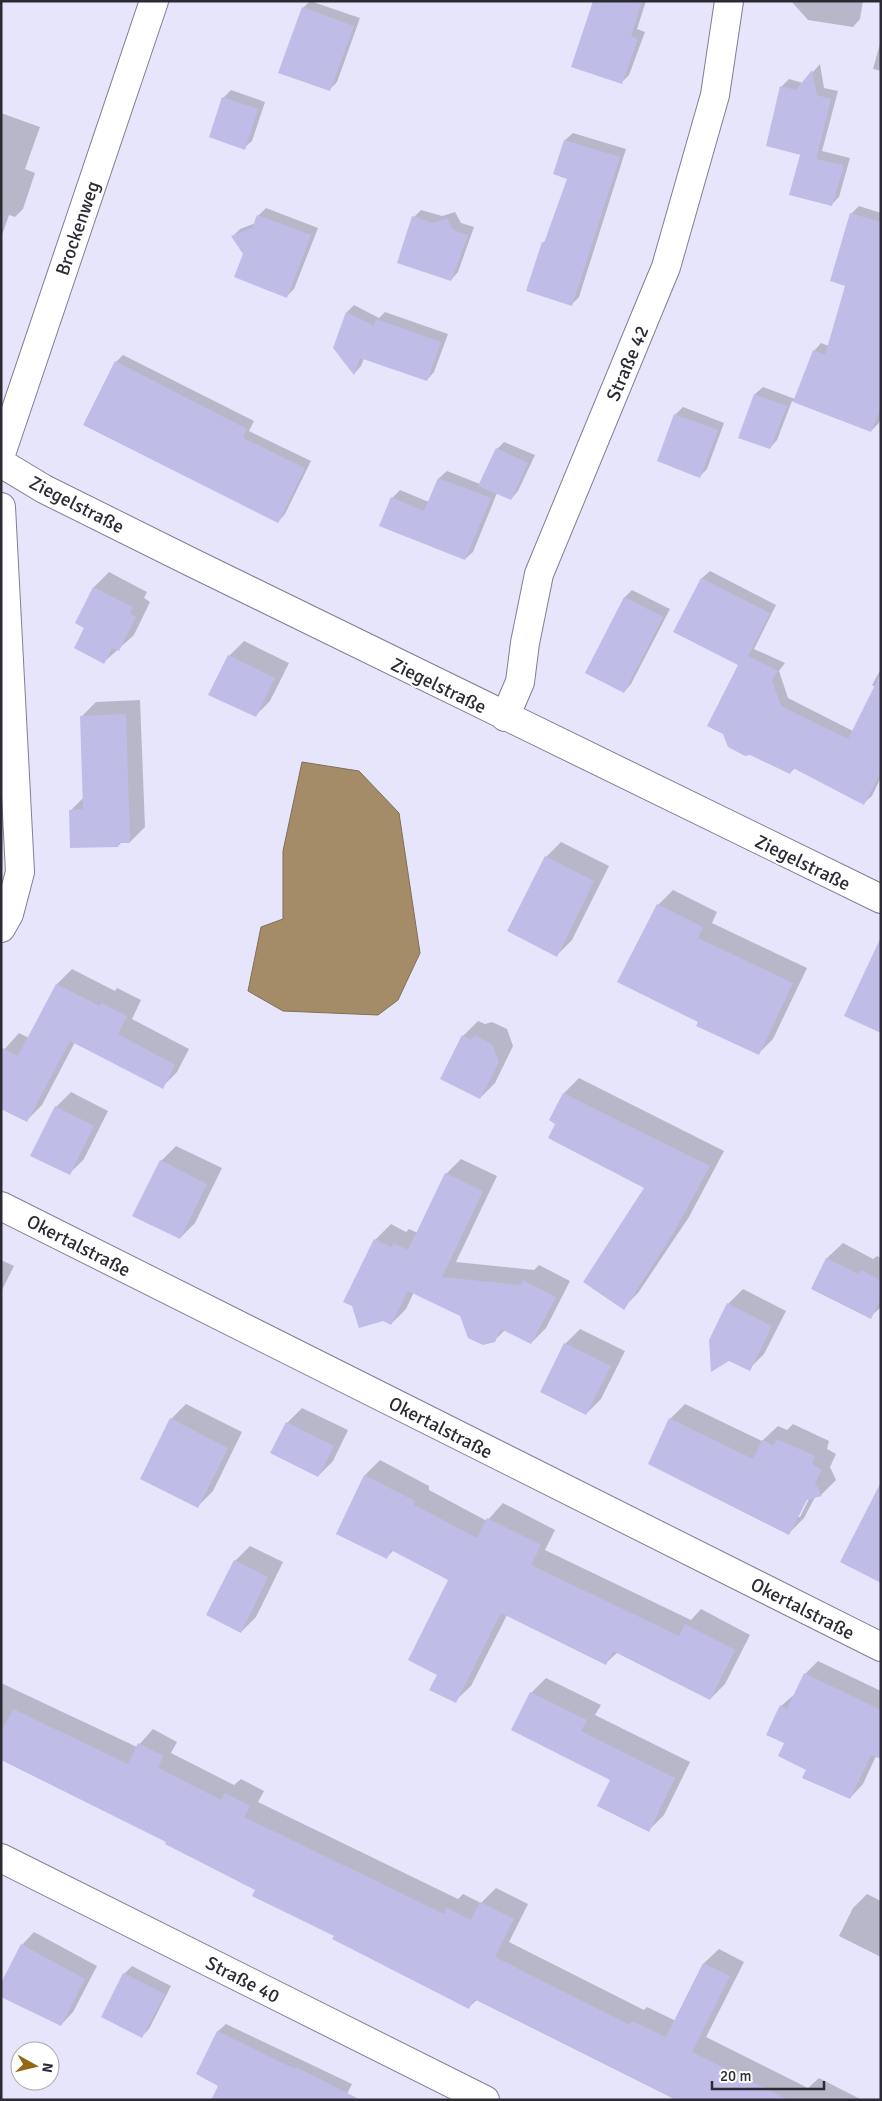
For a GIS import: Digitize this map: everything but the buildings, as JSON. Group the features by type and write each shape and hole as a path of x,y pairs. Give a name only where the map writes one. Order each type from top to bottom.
{"street":[{"name":"Brockenweg","path":"1,454 154,1"},
{"name":"Straße 42","path":"505,717 520,682 525,644 539,574 666,267 715,95 729,1"},
{"name":"Ziegelstraße","path":"1,463 44,489 505,717 881,899"},
{"path":"1,507 20,872 9,914 1,928"},
{"name":"Okertalstraße","path":"1,1206 881,1647"},
{"name":"Straße 40","path":"1,1858 485,2100"}],"shaded area":[{"path":"302,762 359,771 399,813 420,953 398,1000 378,1015 283,1011 248,991 261,927 283,919 283,851"}]}
